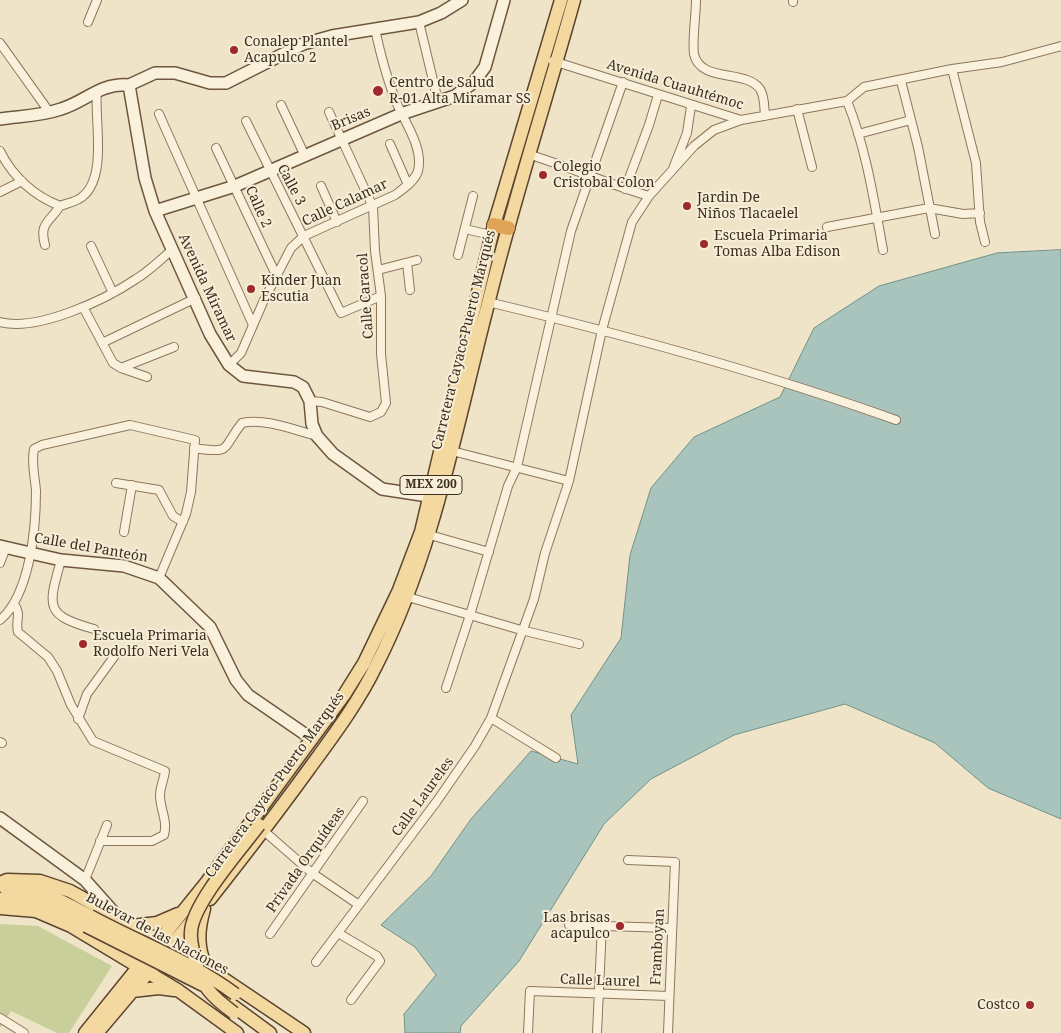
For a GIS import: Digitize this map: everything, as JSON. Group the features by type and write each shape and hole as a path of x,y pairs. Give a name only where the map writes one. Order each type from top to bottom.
{"highway":[{"path":"493,230 508,228"}],"main road":[{"name":"Carretera Cayaco-Puerto Marqués","path":"165,943 180,914 206,883 344,695 364,663 399,590 420,532 493,230 562,0"},
{"name":"Carretera Cayaco-Puerto Marqués","path":"165,943 206,904 261,828 343,722 376,667 408,597 430,535 488,302 528,154 574,0"},
{"path":"260,1033 218,1001 201,982 192,947 191,930 204,898 261,828 332,728 344,695"},
{"path":"0,883 7,880 40,881 70,891 206,967 304,1033"},
{"name":"Bulevar de las Naciones","path":"0,889 12,887 52,901 212,976 289,1033"},
{"name":"Bulevar de las Naciones","path":"0,899 13,896 52,901 152,961 207,987 270,1033"},
{"path":"206,904 198,938 201,955 206,967"},
{"path":"0,908 36,911 71,926 179,991 237,1033"},
{"path":"126,923 144,926 180,914"},
{"path":"97,1033 127,990 165,943"},
{"path":"112,950 126,970 127,990"},
{"path":"85,1033 127,990 159,988 179,991"}],"street":[{"path":"88,22 97,0"},
{"path":"0,119 50,113 97,91 118,84 129,85 155,73 175,73 210,83 226,83 303,44 332,36 419,22 441,13 462,0"},
{"name":"Brisas","path":"155,212 235,186 402,114 455,96 474,82 485,67 504,0"},
{"path":"696,0 694,54 698,64 712,71 748,81 759,88 763,97 765,116"},
{"path":"419,22 438,102"},
{"name":"Calle Calamar","path":"229,365 241,353 291,248 304,236 373,206 408,185 418,172 419,159 394,98 375,29"},
{"path":"0,43 50,113"},
{"name":"Avenida Cuauhtémoc","path":"544,59 624,82 658,95 741,120 847,100 864,88 952,69 1002,62 1061,46"},
{"path":"952,69 976,163 980,212 986,242"},
{"path":"901,81 935,234"},
{"path":"446,688 470,615 508,486 517,466 571,231 588,176 624,82"},
{"name":"Avenida Miramar","path":"129,85 145,178 155,212 196,298 210,334 229,365 243,376 294,382 303,387 310,401"},
{"path":"45,246 42,233 44,225 60,206 83,196 91,186 95,176 98,157 95,110 97,91"},
{"path":"625,189 658,95"},
{"path":"847,100 858,134 883,250"},
{"path":"281,105 305,156"},
{"path":"673,171 687,133 692,106"},
{"path":"797,109 812,167"},
{"name":"Calle Caracol","path":"310,401 322,402 370,417 381,412 386,403 382,354 381,296 373,206 329,112"},
{"path":"159,114 253,325"},
{"name":"Calle Laureles","path":"316,962 437,801 475,746 491,718 521,630 534,599 545,553 569,481 602,330 632,222 649,196 694,146 714,130 741,120"},
{"path":"858,134 911,120"},
{"name":"Calle 3","path":"246,121 269,171 304,236 341,313 381,296"},
{"path":"390,144 408,185"},
{"name":"Calle 2","path":"216,148 277,277"},
{"path":"0,152 8,166 22,181 44,199 60,206"},
{"path":"528,154 649,196"},
{"path":"0,192 22,181"},
{"path":"320,186 337,222"},
{"path":"458,255 473,196"},
{"path":"827,227 929,208 963,214 980,212"},
{"path":"465,229 493,230"},
{"path":"91,246 112,294"},
{"path":"0,322 26,324 65,315 112,294 137,279 172,250"},
{"path":"378,270 417,260"},
{"path":"406,263 410,290"},
{"path":"102,343 196,298"},
{"path":"488,302 602,330 769,377 896,420"},
{"path":"83,307 113,363 121,368 147,377"},
{"path":"121,368 174,347"},
{"path":"310,401 312,424 317,436 332,454 372,483 394,492 428,496"},
{"path":"194,448 224,450 242,423 250,421 317,436"},
{"path":"0,620 14,604 25,575 35,519 34,449 42,445 130,426 195,440 191,492 182,522 159,578"},
{"path":"452,451 517,466 569,481"},
{"path":"116,483 159,490 173,516 182,522"},
{"path":"124,532 132,485"},
{"path":"430,535 488,552"},
{"path":"0,563 3,546"},
{"name":"Calle del Panteón","path":"3,546 61,560 124,566 159,578 210,627 236,680 248,695 312,739"},
{"path":"61,560 54,586 53,608 58,616 94,629"},
{"path":"408,597 521,630 579,644"},
{"path":"14,604 19,615 16,626 18,632 48,657 57,671 78,719 93,741 165,771 160,793 167,824 164,835 152,841 100,841"},
{"path":"78,719 87,694 116,654"},
{"path":"491,718 556,758"},
{"name":"Privada Orquídeas","path":"270,934 363,801"},
{"path":"0,818 84,880 126,923"},
{"path":"84,880 107,825"},
{"path":"261,828 312,874 358,905"},
{"name":"Framboyan","path":"628,860 674,862 668,1033"},
{"path":"569,925 672,928"},
{"path":"597,1033 602,925"},
{"path":"338,933 377,956 380,961 351,1000"},
{"name":"Calle Laurel","path":"528,1033 530,991 669,996"},
{"path":"0,1018 24,1033"}],"green space":[{"path":"0,924 38,926 112,966 69,1033 57,1033 11,1011 0,1028"}],"water":[{"path":"1061,250 1061,819 988,788 935,743 845,704 734,735 651,779 604,824 519,961 461,1026 460,1033 405,1033 404,1014 436,975 415,947 381,925 431,876 471,819 531,751 578,764 571,715 621,638 630,555 651,488 694,437 780,397 814,328 879,286 997,253"}],"place":[{"name":"Conalep Plantel Acapulco 2","path":"234,50"},
{"name":"Centro de Salud R-01 Alta Miramar SS","path":"378,91"},
{"name":"Colegio Cristobal Colon","path":"543,175"},
{"name":"Jardin De Niños Tlacaelel","path":"687,206"},
{"name":"Escuela Primaria Tomas Alba Edison","path":"704,244"},
{"name":"Kinder Juan Escutia","path":"251,289"},
{"name":"Escuela Primaria Rodolfo Neri Vela","path":"83,644"},
{"name":"Las brisas acapulco","path":"620,926"},
{"name":"Costco","path":"1030,1005"}]}
